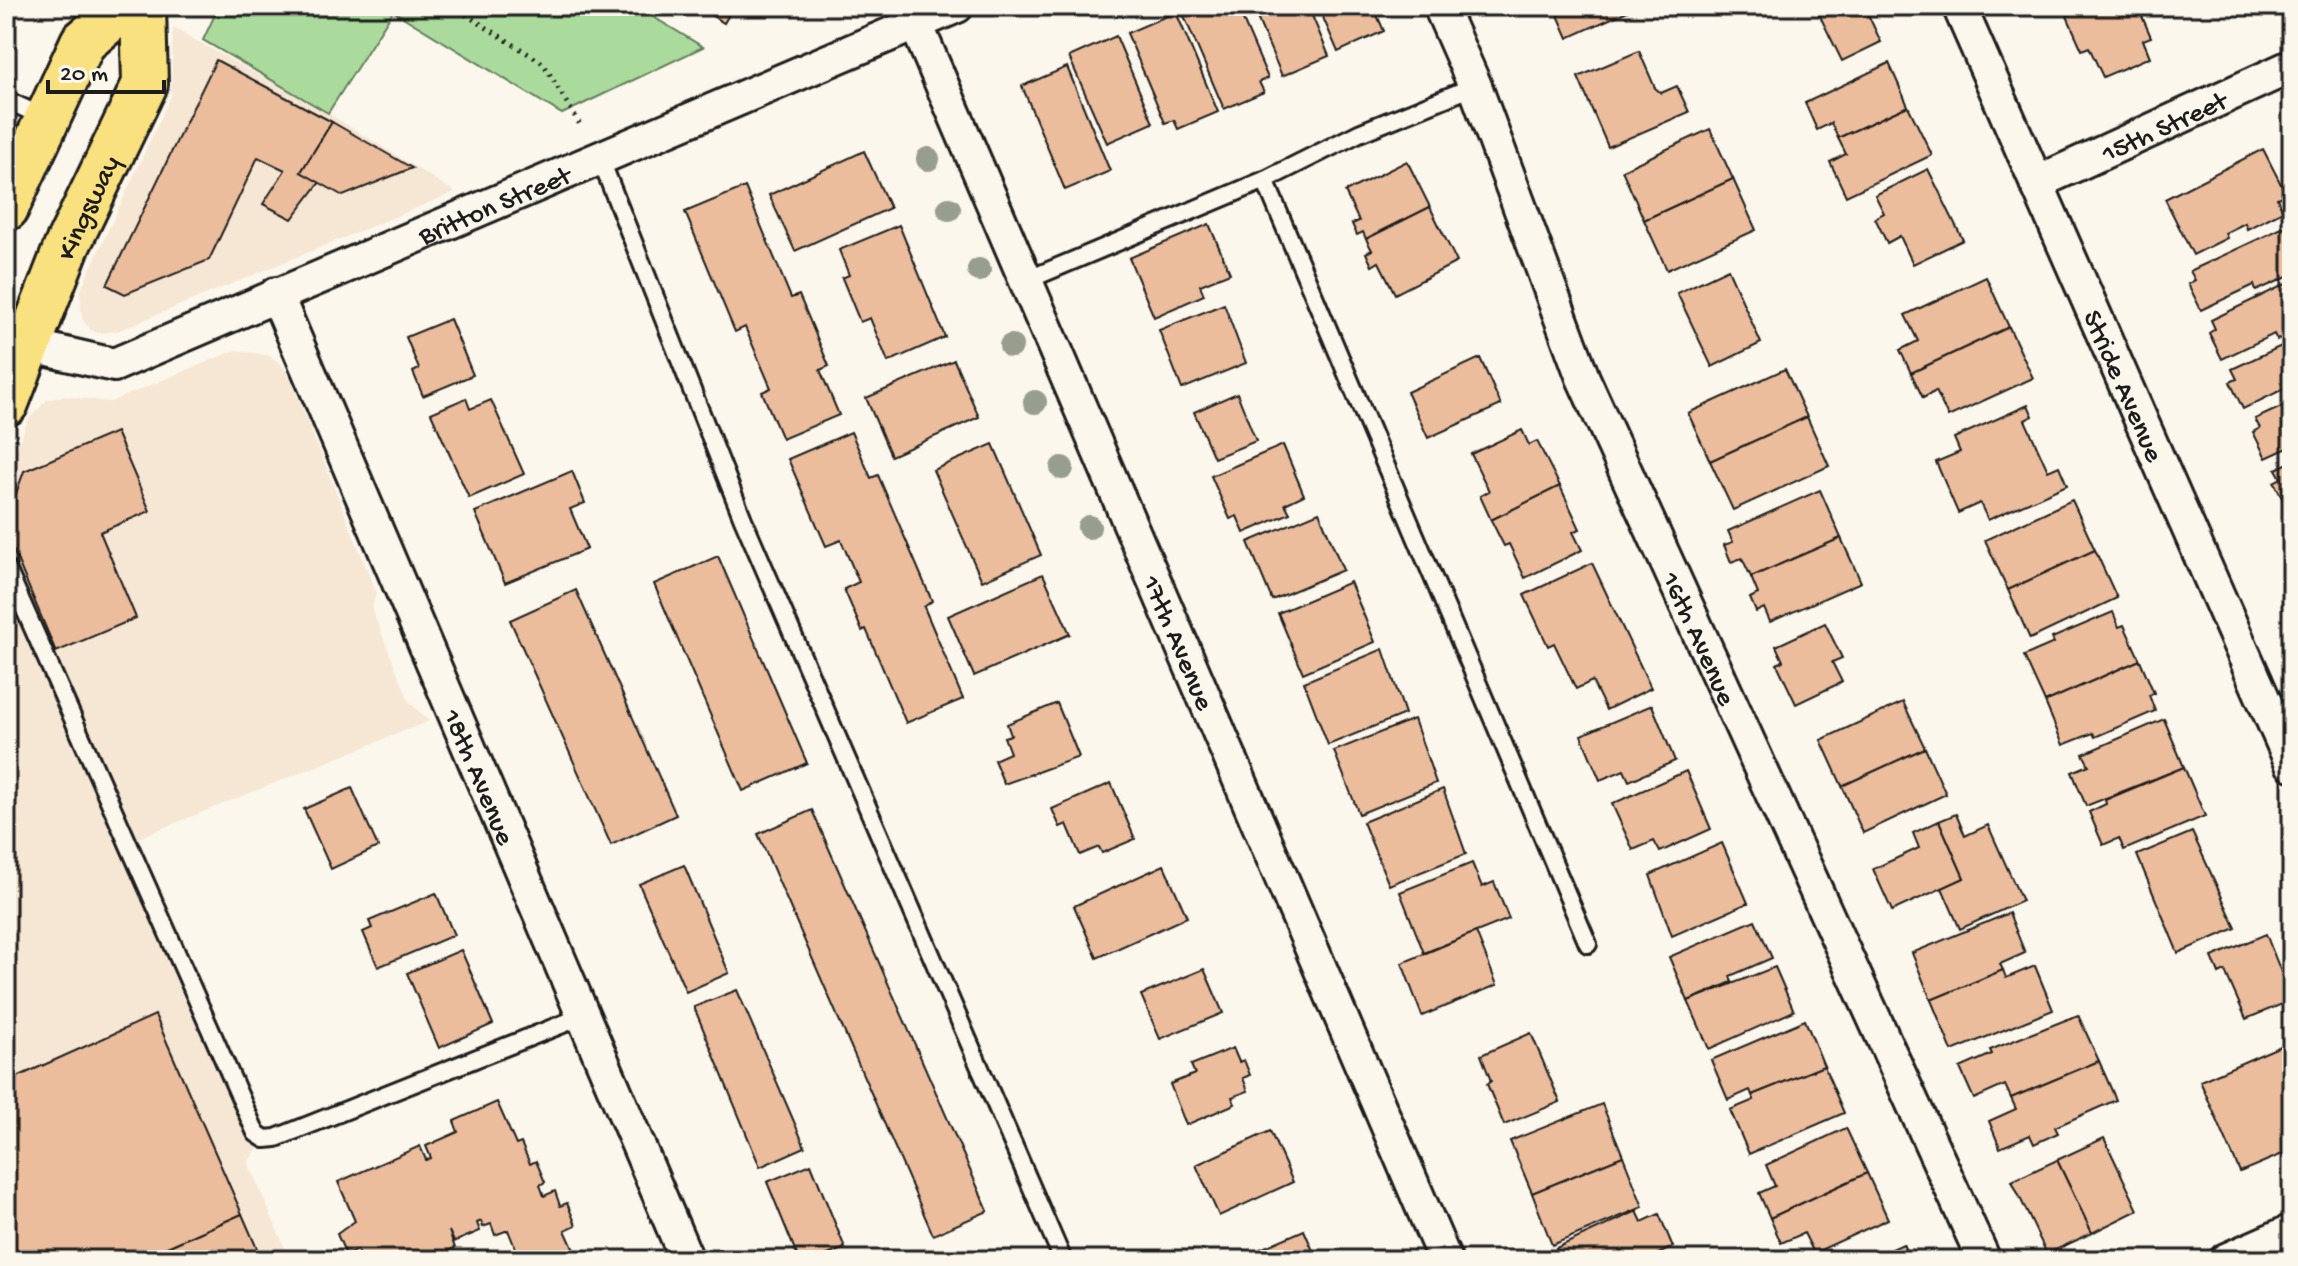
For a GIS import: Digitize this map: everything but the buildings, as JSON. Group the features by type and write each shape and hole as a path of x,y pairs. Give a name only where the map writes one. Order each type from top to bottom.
{"main road":[{"path":"6,208 83,42 126,6"},
{"name":"Kingsway","path":"6,403 67,246 145,84 143,6"}],"street":[{"name":"Britton Street","path":"27,345 114,365 957,6"},
{"name":"16th Avenue","path":"1440,6 1475,86 1583,378 1984,1260"},
{"name":"Stride Avenue","path":"1959,6 2292,764"},
{"name":"17th Avenue","path":"916,24 1445,1260"},
{"name":"15th Street","path":"2036,183 2292,66"},
{"name":"18th Avenue","path":"276,294 687,1260"},
{"path":"2226,1260 2292,1231"}],"lane":[{"path":"1027,280 1265,180 1359,133 1475,86"},
{"path":"6,100 47,118"},
{"path":"600,158 743,519 1063,1260"},
{"path":"1265,180 1588,944"},
{"path":"6,567 256,1133 265,1139 276,1138 583,1016"}],"path":[{"path":"452,6 543,63 600,158"}],"shaded area":[{"path":"173,28 328,113 455,192 117,331 98,333 91,330 82,319 80,291 171,96"},
{"path":"236,350 270,356 282,365 291,380 376,592 372,610 410,703 429,721 128,842 265,1139 248,1162 290,1260 6,1260 6,478 28,420 47,400 63,396 110,402"}],"green space":[{"path":"219,6 635,6 703,47 562,114 393,11 328,113 203,40"}]}
